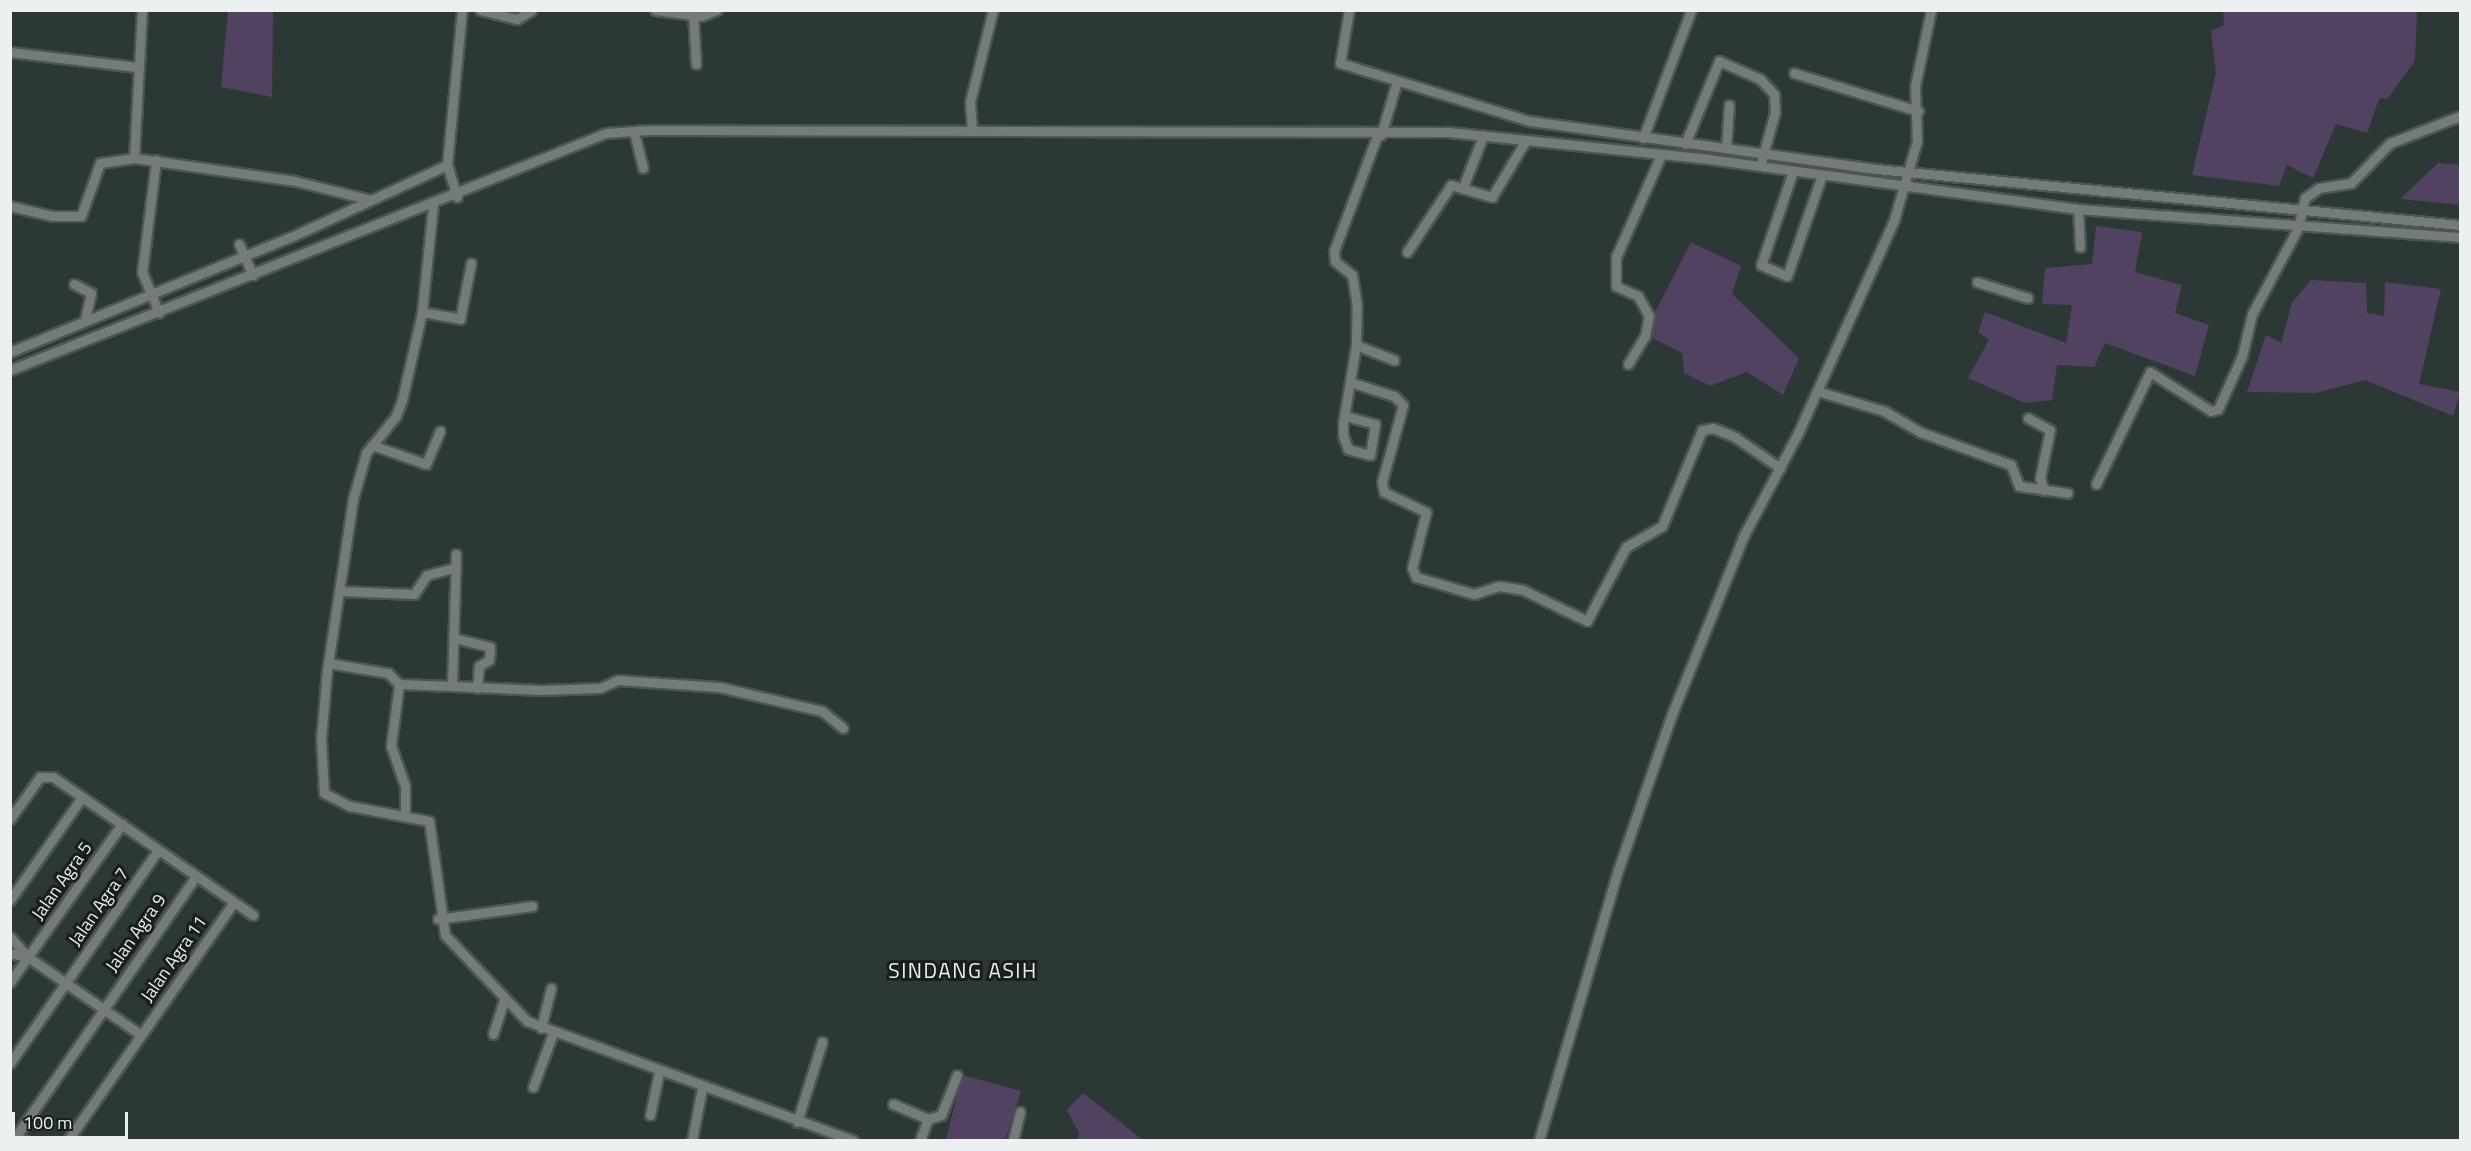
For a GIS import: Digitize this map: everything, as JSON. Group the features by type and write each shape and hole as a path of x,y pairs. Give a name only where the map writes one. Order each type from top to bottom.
{"street":[{"path":"134,158 136,67 142,10"},
{"path":"455,193 447,165 462,10"},
{"path":"480,10 525,19 532,10"},
{"path":"655,10 693,14 717,10"},
{"path":"972,123 993,10"},
{"path":"1349,10 1340,63 1530,121 1726,148 2078,209 2460,237"},
{"path":"1643,138 1691,10"},
{"path":"1539,1140 1646,784 1743,537 1780,468 1817,391 1890,230 1903,178 1917,141 1916,78 1931,10"},
{"path":"693,14 696,64"},
{"path":"10,52 136,67"},
{"path":"1685,144 1719,61 1760,79 1774,94 1775,112 1762,154 1761,167"},
{"path":"1794,73 1918,111"},
{"path":"1345,416 1375,424 1370,454 1346,446 1345,416 1356,345 1352,274 1335,261 1334,251 1379,135 1397,81"},
{"path":"1726,148 1729,105"},
{"path":"2096,484 2150,372 2211,411 2218,410 2242,356 2252,314 2297,226 2298,211 2319,188 2353,182 2390,143 2460,116"},
{"path":"10,351 85,318 155,304 253,275 433,205 455,193 606,133 717,127 972,123 1483,136 1661,155 1822,176 1903,178 2460,225"},
{"path":"634,132 643,168"},
{"path":"1463,187 1483,136"},
{"path":"1407,252 1449,187 1463,187 1492,197 1526,140"},
{"path":"1628,363 1645,336 1649,316 1638,296 1616,286 1616,257 1661,155"},
{"path":"10,206 52,216 81,216 100,163 134,158 295,181 371,200"},
{"path":"155,304 142,272 156,160"},
{"path":"10,370 155,304 244,254 447,165"},
{"path":"1793,171 1761,265 1786,276 1822,176"},
{"path":"433,205 422,312 396,416 372,445 354,499 328,663 321,738 324,792 350,806 405,814 429,821 434,832 438,919 448,939 504,1001 541,1028 702,1088 853,1140"},
{"path":"2078,209 2080,247"},
{"path":"239,244 253,275"},
{"path":"422,312 460,319 471,263"},
{"path":"1977,282 2028,298"},
{"path":"74,284 91,293 85,318"},
{"path":"1356,345 1394,360"},
{"path":"1350,382 1394,396 1403,405 1382,482 1384,492 1426,512 1412,568 1416,577 1474,594 1499,586 1523,590 1587,621 1626,547 1662,526 1702,430 1713,428 1735,437 1780,468"},
{"path":"1817,391 1884,411 1920,432 2011,465 2016,484 2068,493"},
{"path":"2028,418 2050,430 2040,478 2044,490"},
{"path":"372,445 426,464 440,430"},
{"path":"452,686 456,554"},
{"path":"339,591 414,594 427,575 456,567"},
{"path":"454,638 490,647 489,660 479,666 477,688"},
{"path":"328,663 388,673 399,684 477,688 600,688 618,680 719,687 822,711 843,728"},
{"path":"399,684 391,746 405,786 405,814"},
{"path":"10,819 40,777 53,777 253,915"},
{"path":"10,900 82,797"},
{"name":"Jalan Agra 5","path":"10,982 122,824"},
{"name":"Jalan Agra 7","path":"10,1063 159,850"},
{"name":"Jalan Agra 9","path":"17,1137 196,876"},
{"name":"Jalan Agra 11","path":"68,1140 234,902"},
{"path":"438,919 531,906"},
{"path":"10,937 28,957 141,1035"},
{"path":"10,953 28,957"},
{"path":"541,1028 551,988"},
{"path":"493,1034 504,1001"},
{"path":"533,1087 553,1033"},
{"path":"797,1122 822,1042"},
{"path":"650,1115 660,1072"},
{"path":"893,1104 927,1119 941,1114 957,1075"},
{"path":"692,1140 702,1088"},
{"path":"1013,1140 1020,1112"},
{"path":"920,1140 927,1119"}],"shaded area":[{"path":"228,11 273,11 272,97 221,87"},
{"path":"2223,11 2417,11 2415,61 2388,98 2379,99 2367,133 2336,124 2313,178 2287,165 2279,186 2192,175 2216,73 2211,31 2224,25"},
{"path":"2438,163 2460,165 2460,205 2400,199"},
{"path":"2096,226 2142,232 2135,272 2182,285 2175,313 2209,325 2195,376 2105,343 2094,367 2057,365 2052,400 2025,403 1968,378 1989,340 1978,332 1985,312 2066,343 2072,305 2042,304 2045,268 2092,264"},
{"path":"1691,242 1741,266 1732,294 1799,358 1783,395 1747,372 1710,386 1684,373 1682,353 1644,334"},
{"path":"2311,280 2366,283 2367,313 2384,316 2385,282 2441,289 2419,384 2460,392 2453,416 2365,380 2316,393 2247,392 2266,335 2281,343 2292,303"},
{"path":"962,1075 1021,1091 1005,1140 946,1140"},
{"path":"1083,1093 1143,1140 1077,1140 1079,1133 1067,1110"}],"district":[{"name":"SINDANG ASIH","path":"963,970"}]}
